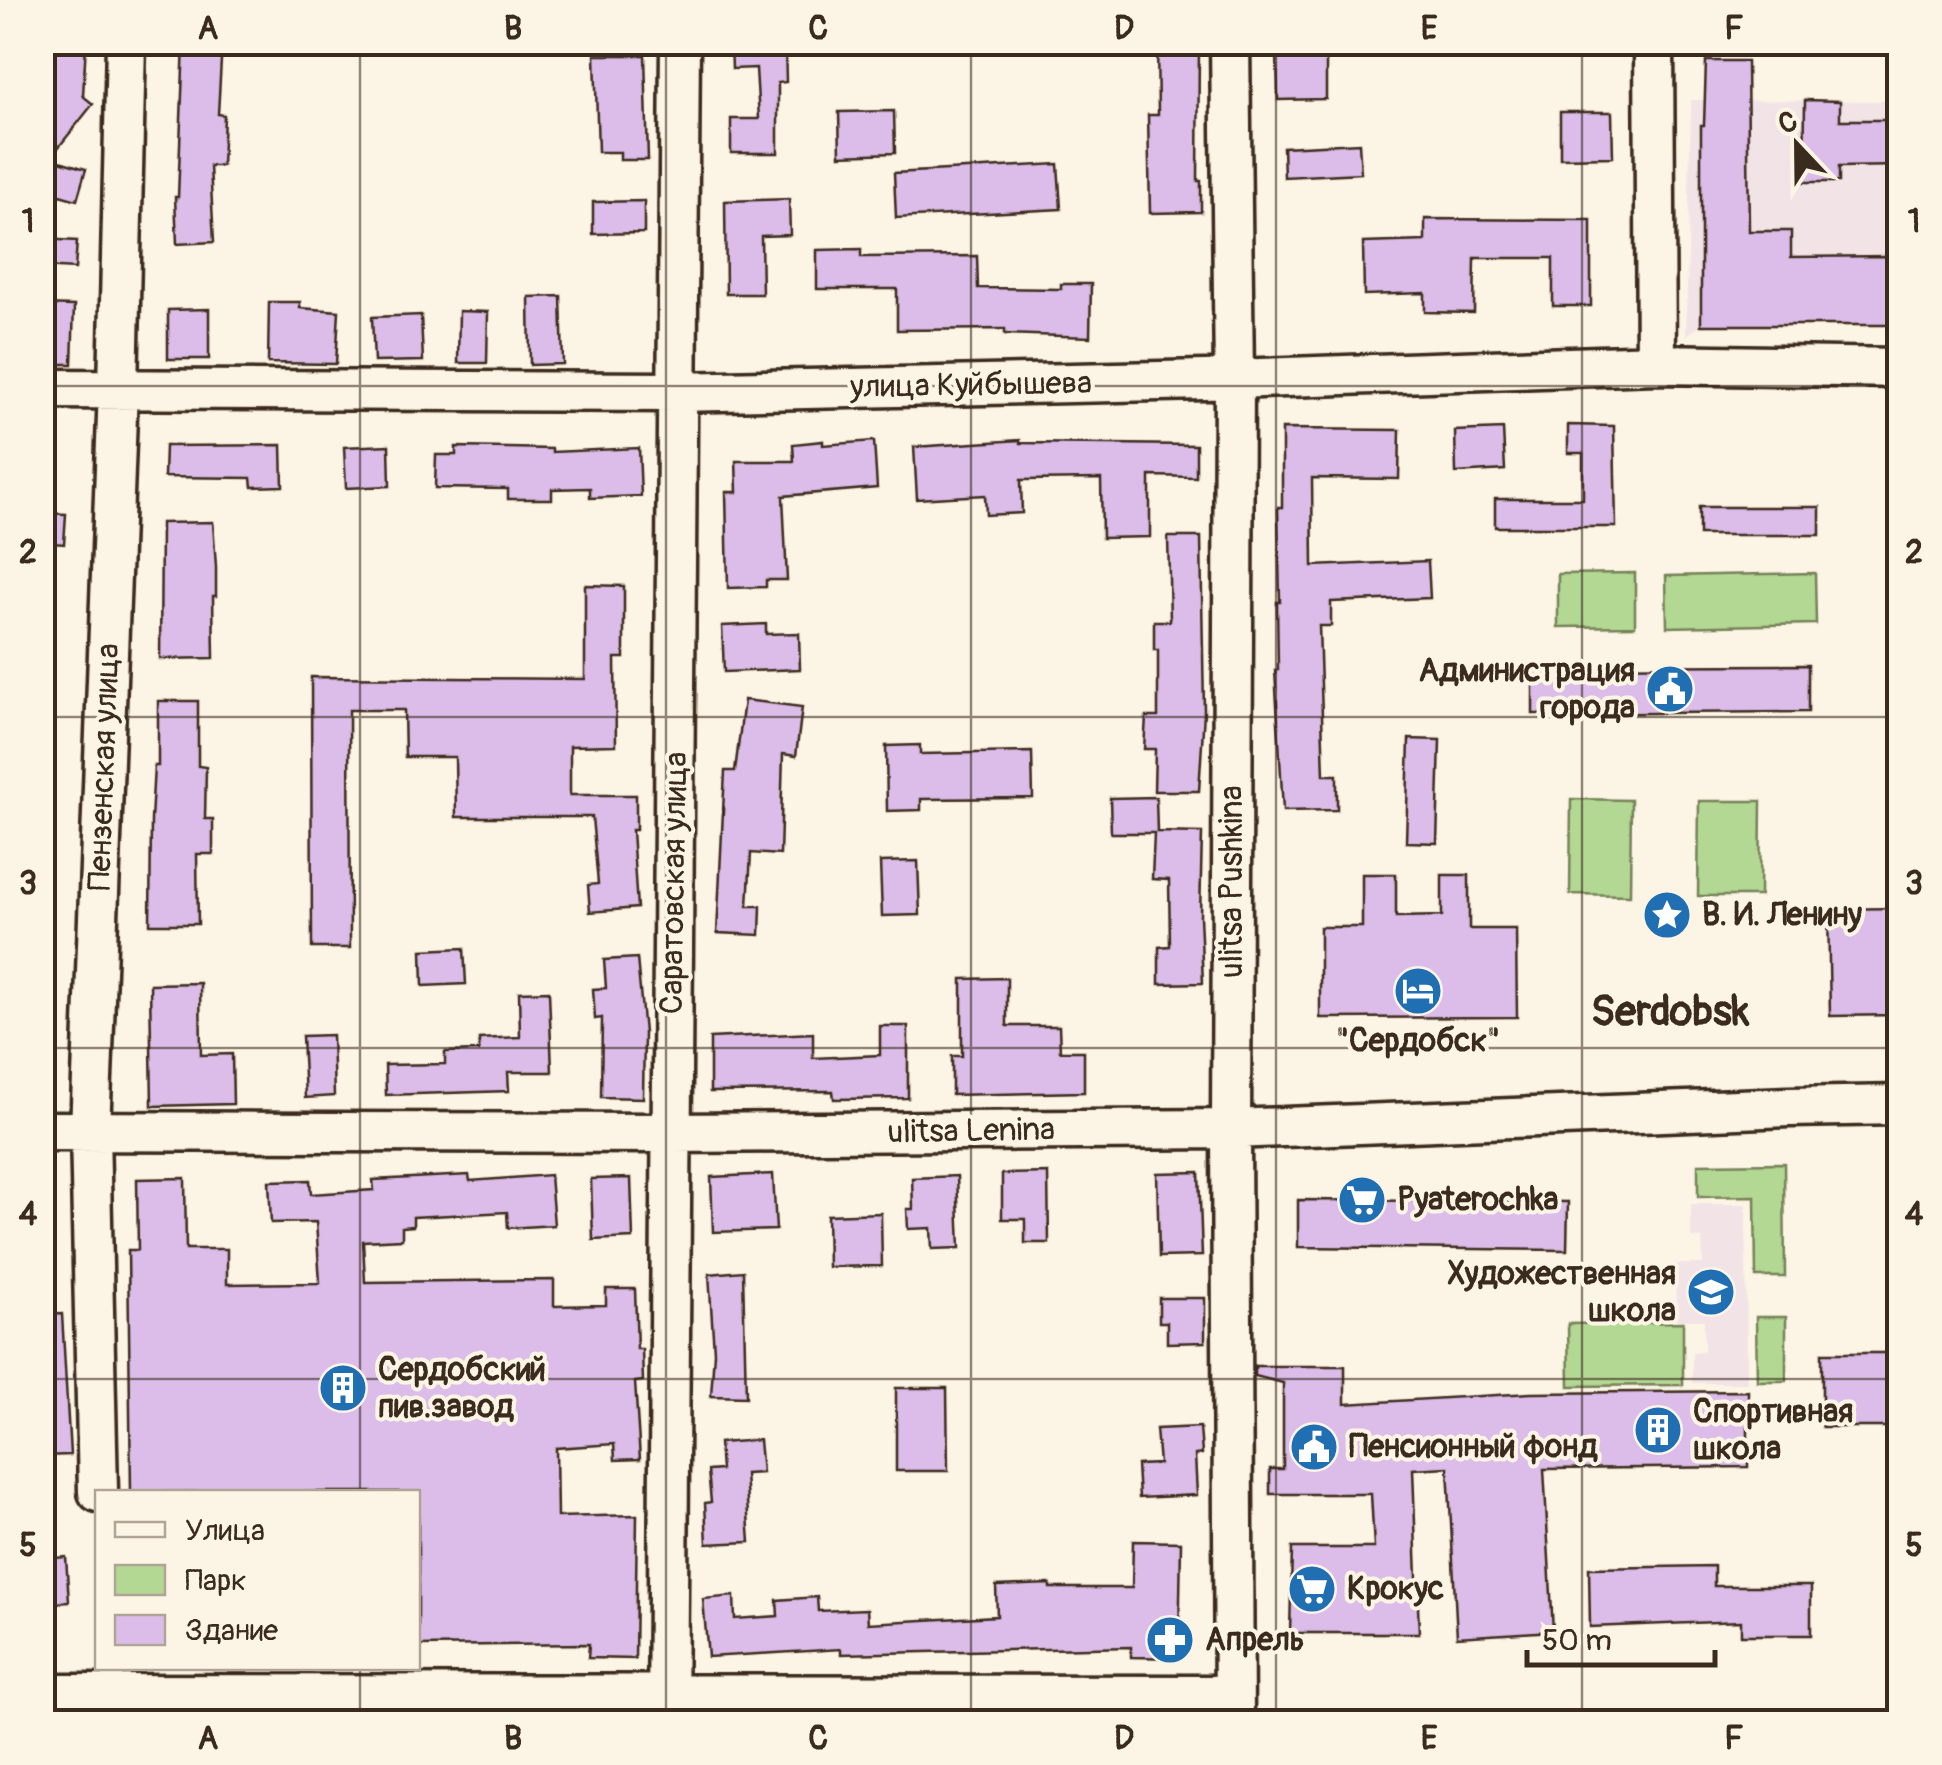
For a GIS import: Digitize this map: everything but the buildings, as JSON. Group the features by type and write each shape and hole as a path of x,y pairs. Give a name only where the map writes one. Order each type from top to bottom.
{"street":[{"name":"Пензенская улица","path":"98,1490 90,1131 118,389 126,42"},
{"name":"Саратовская улица","path":"667,1710 680,42"},
{"name":"ulitsa Pushkina","path":"1230,42 1234,378 1234,1709"},
{"path":"1654,42 1656,364"},
{"name":"улица Куйбышева","path":"42,389 678,392 1656,364 1900,368"},
{"name":"ulitsa Lenina","path":"42,1131 671,1133 1231,1129 1900,1105"},
{"path":"42,1694 667,1710 1234,1709"}],"shaded area":[{"path":"1691,100 1899,101 1899,324 1701,325 1686,336"},
{"name":"Художественная школа","path":"1691,1204 1746,1204 1747,1383 1692,1383 1692,1352 1704,1351 1704,1320 1676,1320 1675,1264 1703,1264 1702,1239 1691,1238"},
{"path":"1832,1709 1832,1722 1273,1722"}],"green space":[{"path":"1635,573 1635,626 1558,627 1558,574"},
{"path":"1815,573 1816,624 1667,627 1666,576"},
{"path":"1571,799 1631,800 1630,895 1570,894"},
{"path":"1699,801 1761,801 1760,896 1698,896"},
{"path":"1784,1163 1785,1277 1756,1277 1755,1196 1698,1197 1698,1164"},
{"path":"1756,1317 1786,1317 1786,1381 1757,1381"},
{"path":"1683,1322 1683,1385 1569,1386 1568,1324"}],"place":[{"name":"Администрация города","path":"1670,689"},
{"name":"В. И. Ленину","path":"1667,915"},
{"name":"\"Сердобск\"","path":"1418,991"},
{"name":"Pyaterochka","path":"1362,1200"},
{"name":"Художественная школа","path":"1711,1292"},
{"name":"Сердобский пив.завод","path":"343,1388"},
{"name":"Спортивная школа","path":"1658,1430"},
{"name":"Пенсионный фонд","path":"1314,1447"},
{"name":"Крокус","path":"1312,1589"},
{"name":"Апрель","path":"1170,1640"}],"district":[{"name":"Serdobsk","path":"1670,1012"}]}
